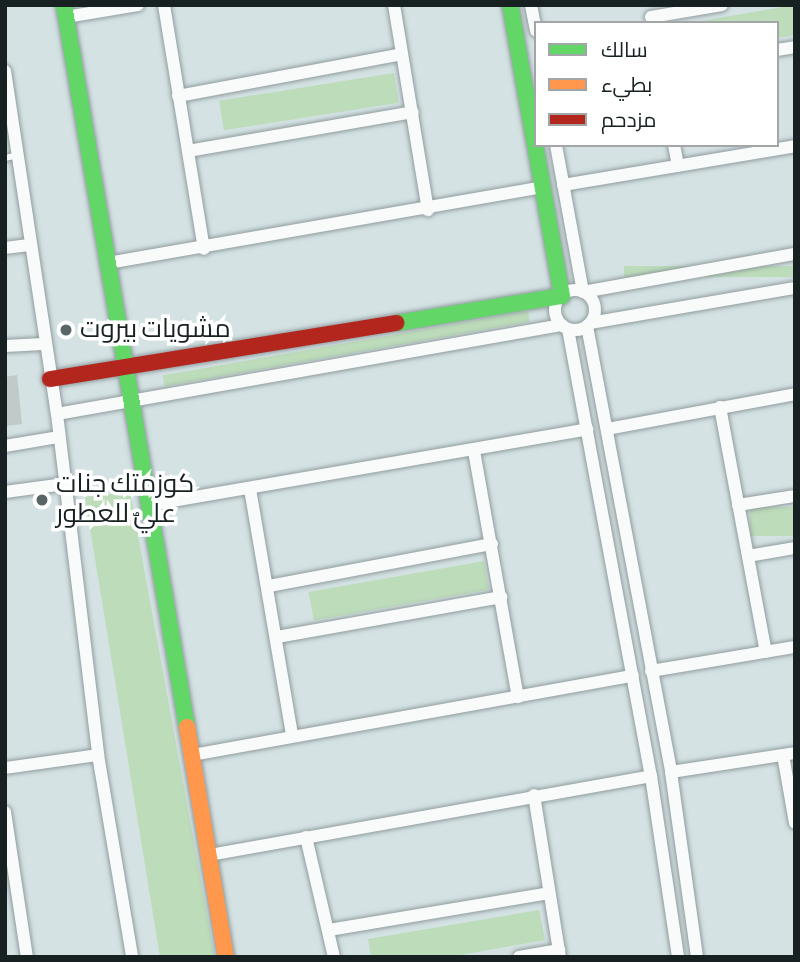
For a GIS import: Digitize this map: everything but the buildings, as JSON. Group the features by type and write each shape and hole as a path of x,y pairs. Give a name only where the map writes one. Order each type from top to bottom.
{"street":[{"path":"138,5 65,11 226,957"},
{"path":"164,5 204,249"},
{"path":"394,5 428,210"},
{"path":"510,5 534,142"},
{"path":"651,15 722,5"},
{"path":"178,96 402,54"},
{"path":"5,72 12,157 57,414 98,755 132,957"},
{"path":"188,151 413,112"},
{"path":"563,185 795,146"},
{"path":"535,147 562,296 555,309 565,327 587,429 651,776 678,957"},
{"path":"556,147 583,292 595,305 589,324 671,772 697,957"},
{"path":"674,147 678,166"},
{"path":"108,263 428,210 542,187"},
{"path":"5,248 29,245"},
{"path":"50,379 126,369 562,296 795,254"},
{"path":"57,414 132,404 795,288"},
{"path":"5,346 43,344"},
{"path":"607,429 795,394"},
{"path":"720,407 766,652"},
{"path":"149,505 474,452 587,429"},
{"path":"5,446 59,437"},
{"path":"474,452 518,697"},
{"path":"5,492 64,484"},
{"path":"250,489 269,586 292,736"},
{"path":"738,505 795,496"},
{"path":"269,586 492,544"},
{"path":"748,556 795,548"},
{"path":"277,637 501,597"},
{"path":"651,671 795,647"},
{"path":"192,755 633,676"},
{"path":"671,772 789,754 795,823"},
{"path":"5,768 98,755"},
{"path":"209,855 651,776"},
{"path":"519,957 560,953 534,795"},
{"path":"5,812 27,957"},
{"path":"306,836 334,957"},
{"path":"329,930 549,893"}],"green space":[{"path":"795,5 795,35 779,38 779,21 701,21"},
{"path":"394,73 399,103 224,130 219,101"},
{"path":"624,266 795,266 795,277 624,277"},
{"path":"528,311 530,322 165,386 163,375"},
{"path":"130,492 215,957 160,957 85,497"},
{"path":"750,507 795,507 795,536 750,536"},
{"path":"484,561 489,590 314,620 309,592"},
{"path":"539,910 545,940 449,957 371,957 368,939"}],"traffic: fast":[{"path":"64,5 187,727"},
{"path":"510,5 534,139"},
{"path":"397,323 562,296 535,147"}],"traffic: slow":[{"path":"187,727 226,957"}],"traffic: jam":[{"path":"50,379 397,323"}],"place":[{"name":"مشويات بيروت","path":"66,330"},
{"name":"كوزمتك جنات عليٌ للعطور","path":"42,500"}]}
